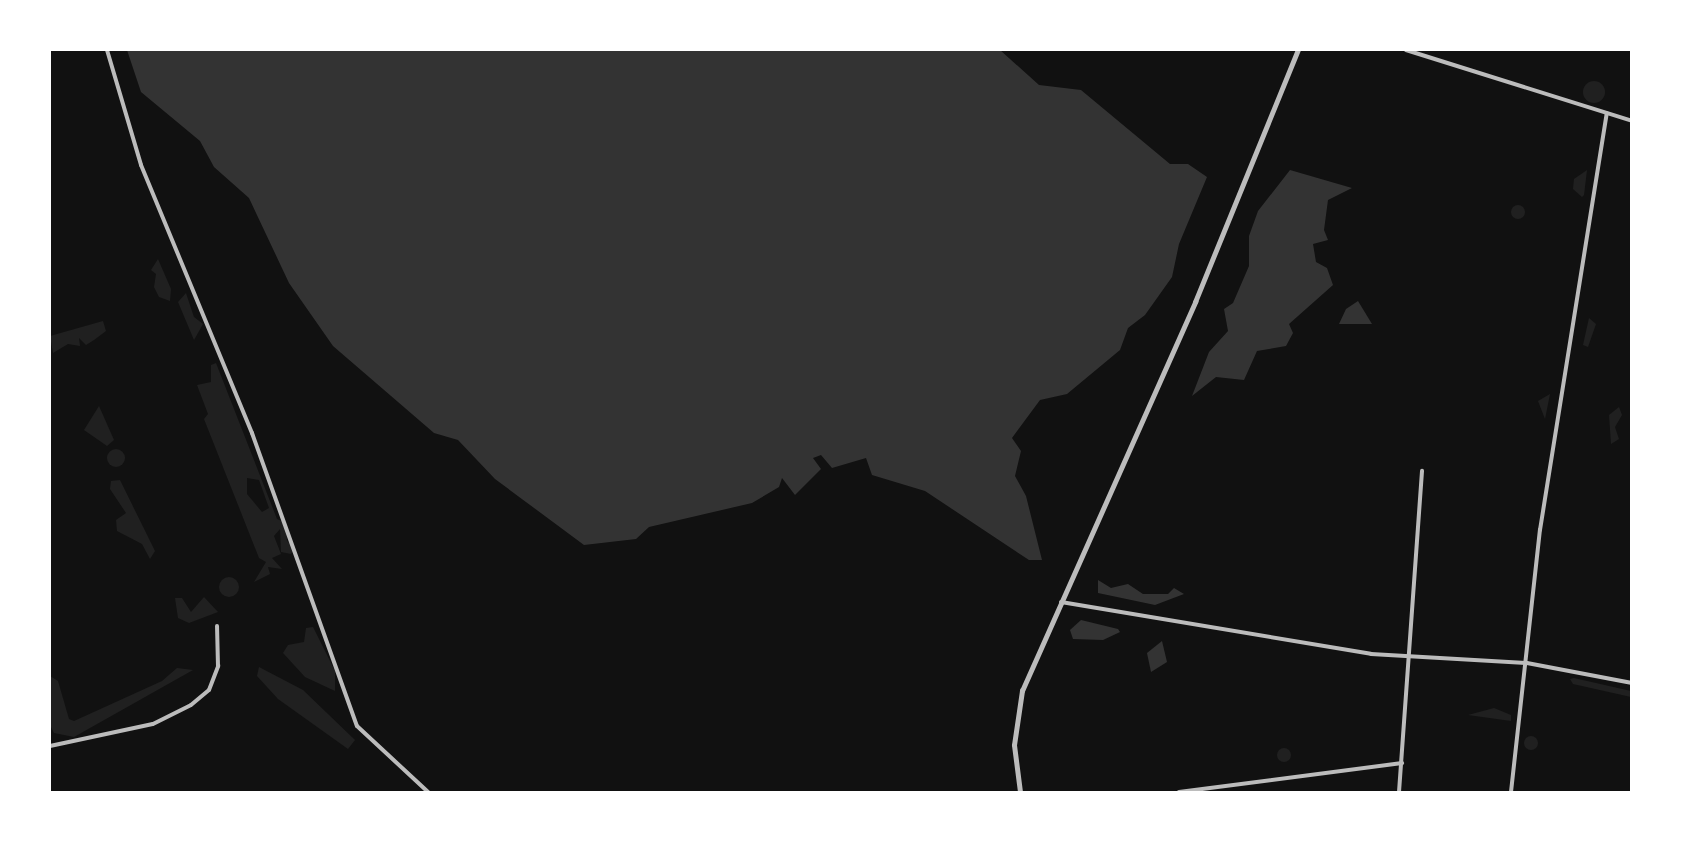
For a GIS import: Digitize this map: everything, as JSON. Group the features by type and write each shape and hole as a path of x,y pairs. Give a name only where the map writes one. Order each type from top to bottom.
{"street":[{"path":"107,50 141,165 252,433 357,726 428,792"},
{"path":"1020,792 1014,745 1022,691 1195,302 1298,50"},
{"path":"1406,50 1632,121"},
{"path":"1511,792 1540,530 1607,113"},
{"path":"1399,792 1412,658 1422,471"},
{"path":"1060,602 1412,658 1527,663 1632,683"},
{"path":"50,746 153,724 191,705 209,690 218,666 217,626"},
{"path":"1179,792 1402,763"}],"shaded area":[{"path":"127,50 1000,50 1039,85 1081,90 1170,164 1188,164 1207,177 1179,244 1172,277 1145,315 1128,328 1120,350 1067,394 1040,400 1012,438 1021,451 1015,476 1026,496 1042,560 1029,560 925,491 872,475 866,458 832,468 821,455 813,458 821,469 795,495 782,478 779,487 752,503 649,527 636,539 584,545 495,479 458,440 434,433 333,346 289,283 249,198 214,167 200,141 141,92"},
{"path":"1594,81 1602,84 1605,92 1602,100 1594,103 1586,100 1583,92 1586,84"},
{"path":"1290,170 1352,188 1328,200 1324,230 1328,240 1313,244 1316,262 1327,268 1333,285 1289,324 1293,333 1286,346 1257,351 1244,380 1216,377 1192,396 1209,352 1228,331 1224,309 1233,303 1249,266 1249,236 1258,211"},
{"path":"1587,170 1582,197 1573,189 1574,179"},
{"path":"1515,205 1521,205 1525,212 1521,219 1515,219 1511,215 1511,209"},
{"path":"158,259 171,289 170,301 159,297 154,287 156,274 151,270"},
{"path":"186,293 194,317 203,324 194,340 178,302"},
{"path":"1358,301 1372,324 1339,324 1346,309"},
{"path":"1589,318 1596,324 1588,347 1583,345"},
{"path":"103,321 106,331 94,340 86,345 79,338 80,346 68,344 53,353 50,336"},
{"path":"216,363 277,519 286,523 287,541 295,547 291,554 281,552 280,529 274,536 281,554 272,558 282,569 268,567 270,574 254,582 266,562 259,558 204,419 208,414 197,385 211,382 211,365","holes":["247,478 259,480 269,508 262,512 247,494"]},
{"path":"1550,394 1545,419 1538,401"},
{"path":"99,406 114,440 107,446 84,430"},
{"path":"1619,407 1622,415 1615,427 1619,439 1611,444 1609,415"},
{"path":"116,449 122,452 125,458 122,464 116,467 110,464 107,458 110,452"},
{"path":"120,480 155,551 150,559 142,544 117,531 116,520 126,513 110,489 111,481"},
{"path":"229,577 236,580 239,587 236,594 229,597 222,594 219,587 222,580"},
{"path":"1098,580 1111,588 1128,584 1143,594 1168,594 1174,588 1184,594 1155,605 1098,593"},
{"path":"204,597 218,612 189,623 178,618 175,598 182,598 191,612"},
{"path":"1081,620 1118,629 1120,632 1103,640 1073,639 1070,630"},
{"path":"313,627 335,671 335,691 305,677 283,653 288,645 304,642 306,628"},
{"path":"1162,641 1167,662 1151,672 1147,653"},
{"path":"259,667 303,690 355,740 348,749 278,699 257,676"},
{"path":"177,668 193,670 74,737 54,733 50,725 50,676 58,681 69,719 74,721 162,681"},
{"path":"1570,679 1631,691 1631,697 1573,684"},
{"path":"1494,708 1511,715 1511,721 1468,715"},
{"path":"1531,736 1536,738 1538,743 1536,748 1531,750 1526,748 1524,743 1526,738"},
{"path":"1284,748 1289,750 1291,755 1289,760 1284,762 1279,760 1277,755 1279,750"}]}
